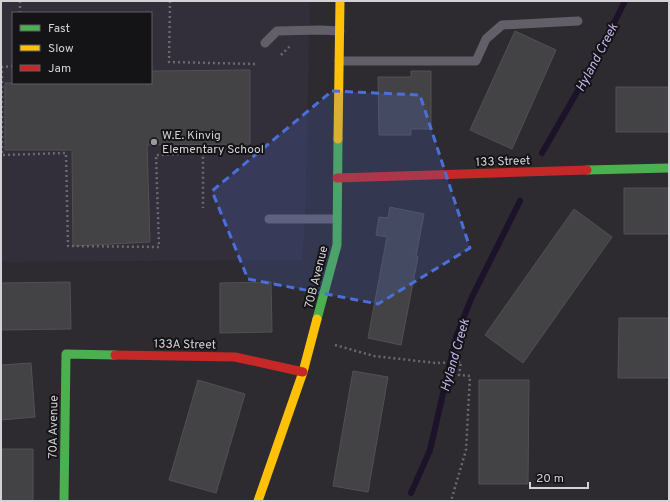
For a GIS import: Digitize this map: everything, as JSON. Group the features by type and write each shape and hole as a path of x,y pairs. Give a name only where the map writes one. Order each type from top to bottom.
{"street":[{"name":"70B Avenue","path":"258,501 303,372 337,245 340,1"},
{"name":"133 Street","path":"337,178 669,168"},
{"name":"133A Street","path":"66,354 235,357 303,372"},
{"name":"70A Avenue","path":"64,501 66,354"}],"lane":[{"path":"339,61 476,61 486,39 502,25 578,21"},
{"path":"265,43 277,31 340,31"},
{"path":"269,219 337,219"}],"path":[{"path":"20,1 20,12"},
{"path":"170,1 169,62 255,64"},
{"path":"12,66 2,67 2,155 66,153 68,246 159,247 156,155 203,153 203,208"},
{"path":"336,345 374,356 436,363 461,362 459,376 470,376 466,450 451,501"}],"highlighted area":[{"path":"332,91 420,95 470,248 378,304 248,279 212,191"}],"shaded area":[{"name":"W.E. Kinvig Elementary School","path":"1,1 310,1 305,220 302,260 1,262"}],"building":[{"path":"515,31 556,50 512,149 470,130"},
{"path":"250,70 250,144 147,145 150,242 73,246 72,150 5,150 5,83 152,84 152,71"},
{"path":"411,71 431,71 431,129 411,129 411,135 379,135 378,77 411,77"},
{"path":"616,87 669,87 669,132 616,132"},
{"path":"624,188 669,188 669,234 624,234"},
{"path":"390,207 424,214 416,256 418,257 401,345 368,338 387,237 376,235 379,217 388,218"},
{"path":"574,209 612,237 523,363 485,335"},
{"path":"70,282 71,329 1,330 1,283"},
{"path":"271,282 272,332 220,333 220,283"},
{"path":"619,318 669,318 669,378 618,378"},
{"path":"31,363 35,417 1,420 1,365"},
{"path":"353,371 388,377 368,492 333,486"},
{"path":"198,380 245,394 216,493 169,480"},
{"path":"479,380 529,380 528,484 479,484"},
{"path":"1,449 33,449 33,501 1,501"}],"waterway":[{"name":"Hyland Creek","path":"542,153 596,59 625,1"},
{"name":"Hyland Creek","path":"411,493 430,450 456,337 471,299 520,201"}],"traffic: fast":[{"path":"317,319 337,245 338,139"},
{"path":"587,170 669,168"},
{"path":"64,501 66,354 115,355"}],"traffic: slow":[{"path":"338,139 340,1"},
{"path":"258,501 303,372 317,319"}],"traffic: jam":[{"path":"337,178 587,170"},
{"path":"115,355 235,357 303,372"}],"place":[{"name":"W.E. Kinvig Elementary School","path":"154,142"}]}
